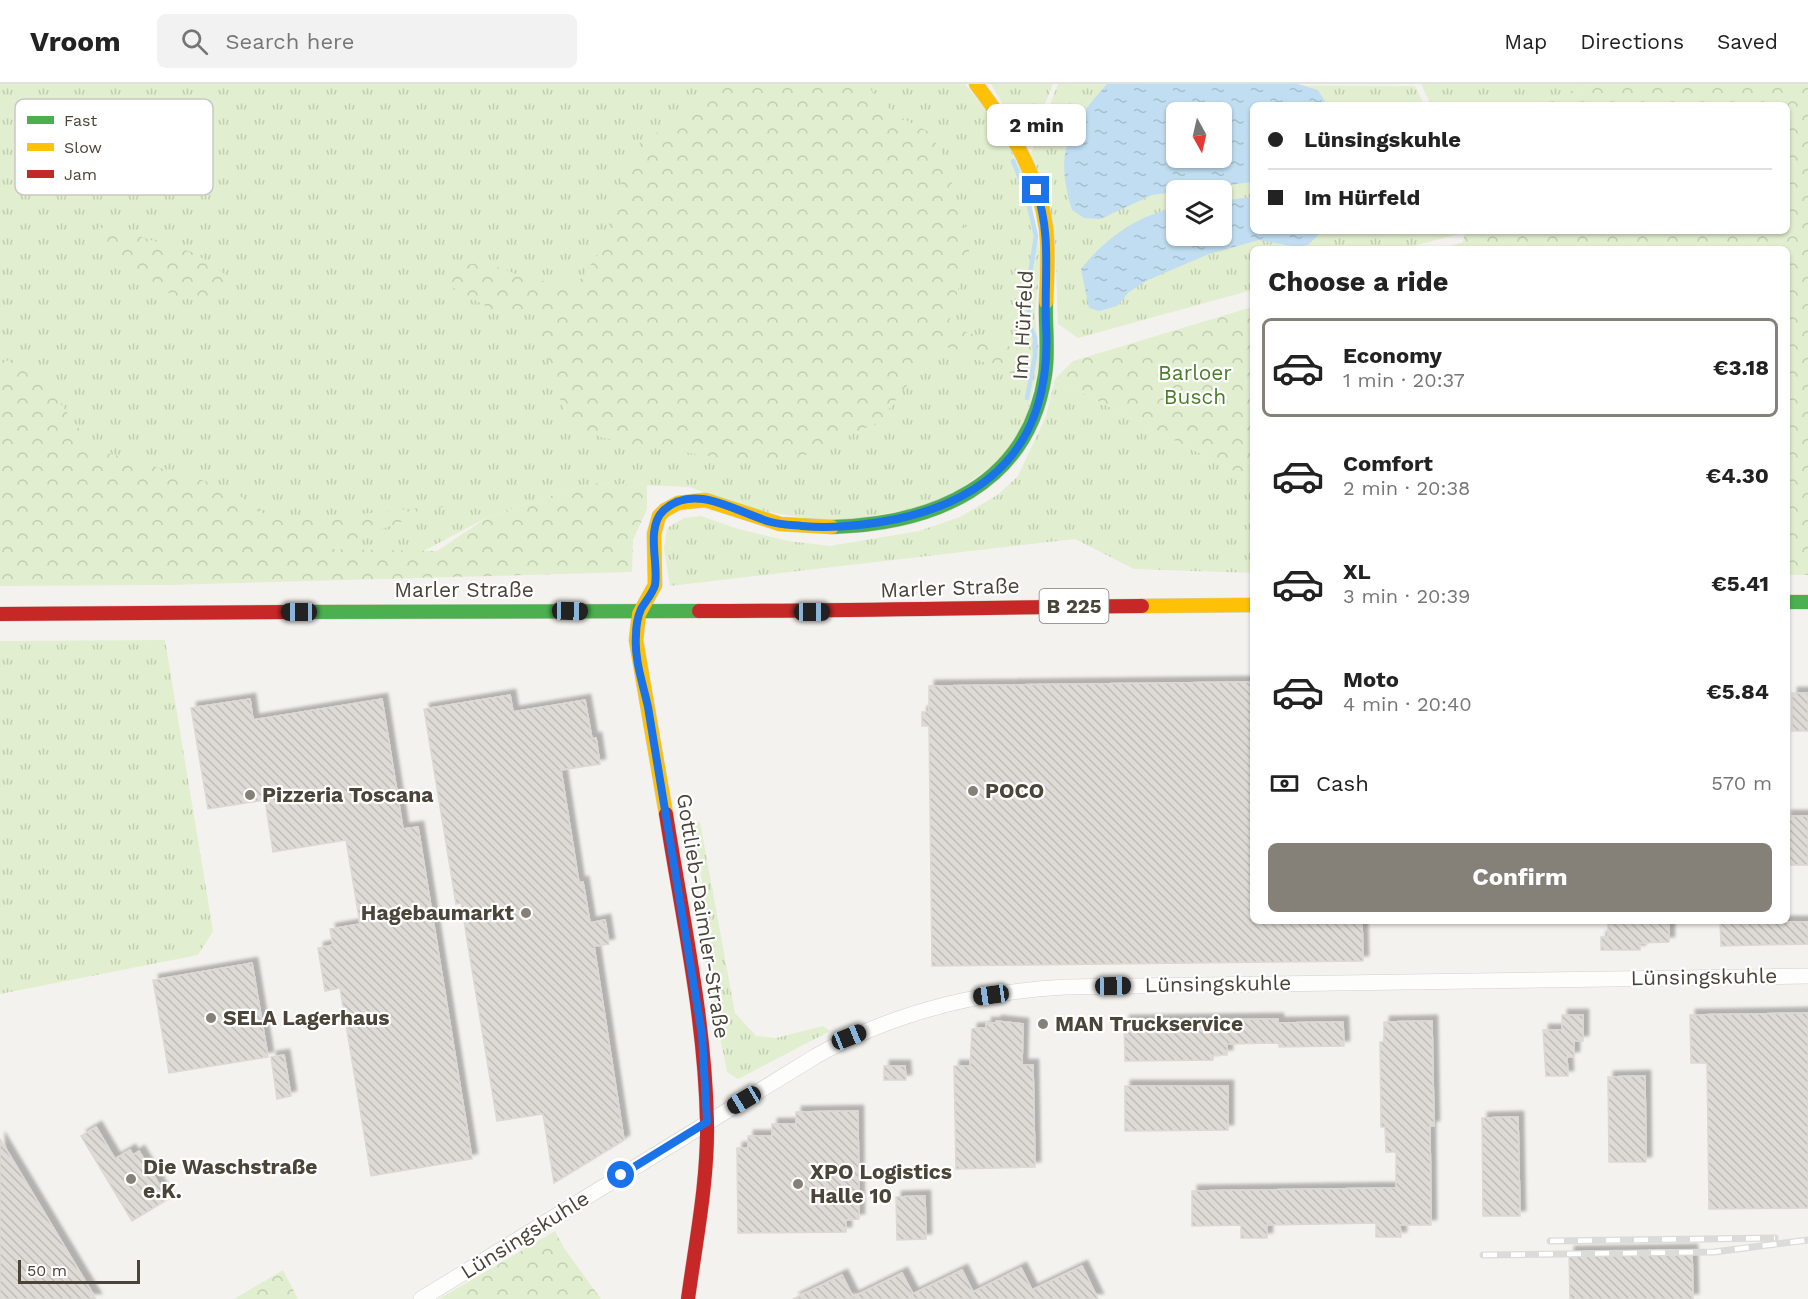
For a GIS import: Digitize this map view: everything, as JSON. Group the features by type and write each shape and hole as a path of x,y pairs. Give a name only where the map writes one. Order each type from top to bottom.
{"street":[{"name":"Im Hürfeld","path":"640,612 655,587 656,525 663,511 683,500 705,498 772,522 805,527 880,522 923,513 956,501 984,484 1008,462 1025,437 1040,398 1047,352 1048,261 1042,207 1024,157 993,105 976,84"},
{"path":"1790,602 1808,602"},
{"name":"Marler Straße","path":"0,614 500,610 640,612 1250,605"},
{"name":"Gottlieb-Daimler-Straße","path":"640,612 635,637 637,659 652,728 702,1035 707,1122 706,1167 688,1299"},
{"name":"Lünsingskuhle","path":"421,1299 816,1056 870,1029 936,1005 1029,989 1808,976"}],"green space":[{"path":"0,84 965,84 996,122 1027,182 1041,259 1035,315 1040,360 1028,413 1010,453 939,504 834,523 746,508 690,487 590,483 488,517 414,556 0,571"},
{"path":"711,84 865,84 896,115 929,132 954,173 949,195 972,240 948,326 1017,349 1018,376 934,342 911,380 879,422 797,459 772,466 613,441 568,426 536,315 491,309 450,286 453,267 484,262 532,280 577,284 602,249 631,149 705,102"},
{"path":"991,84 1053,84 1027,148"},
{"path":"1058,84 1415,86 1423,102 1250,102 1250,234 1459,234 1414,246 1250,246 1250,291 1078,338 1058,324 1055,244 1030,156"},
{"path":"1421,84 1590,84 1539,102 1430,102"},
{"path":"1590,84 1808,84 1808,575 1790,575 1790,246 1450,246 1463,242 1464,234 1790,234 1790,102 1539,102"},
{"path":"100,225 195,253 233,280 202,300 174,297 93,237"},
{"name":"Barloer Busch","path":"1250,308 1250,479 1055,379 1073,361"},
{"path":"10,360 41,377 94,449 229,488 263,513 315,519 447,505 328,549 437,551 488,517 590,483 647,485 647,509 633,540 632,572 169,585 0,586 0,363"},
{"path":"1055,379 1250,479 1250,573 1134,569 1075,539 670,586 664,549 667,528 684,518 701,516 738,529 788,541 830,546 919,531 960,517 999,494 1018,476 1046,416"},
{"path":"165,640 213,931 198,955 0,994 0,641"},
{"path":"700,822 735,1013 756,1036 776,1038 823,1026 830,1031 738,1079 727,1072 704,955 710,933 693,824"},
{"path":"555,1231 564,1248 601,1299 439,1299"},
{"path":"283,1270 298,1299 234,1299"}],"water":[{"path":"1107,84 1298,84 1318,90 1325,102 1250,102 1250,182 1232,185 1232,180 1166,180 1166,193 1152,195 1100,219 1084,218 1072,210 1064,172 1068,141 1074,128"},
{"path":"1250,197 1250,234 1319,234 1308,245 1302,246 1259,240 1209,254 1148,280 1129,292 1117,306 1099,311 1089,308 1081,269 1111,238 1135,222 1166,210 1166,246 1232,246 1232,200"}],"building":[{"path":"1250,682 1250,924 1362,924 1363,961 932,966 929,726 922,726 922,712 929,712 929,686"},
{"path":"1792,693 1808,693 1808,731 1792,731"},
{"name":"Hagebaumarkt","path":"510,695 513,712 585,700 592,739 596,738 600,764 561,770 579,883 583,882 590,923 605,920 609,944 594,946 624,1140 554,1183 543,1114 497,1121 461,903 456,904 424,709"},
{"path":"250,699 253,720 382,699 403,829 418,827 472,1159 371,1176 340,988 325,991 318,948 333,945 330,929 360,924 346,840 273,852 265,800 208,809 191,708"},
{"path":"1790,816 1808,816 1808,865 1790,865"},
{"path":"1808,922 1808,944 1721,946 1720,924"},
{"path":"1608,924 1669,924 1669,942 1640,943 1640,950 1601,950 1601,937 1608,937"},
{"name":"SELA Lagerhaus","path":"252,963 268,1057 169,1073 153,980"},
{"path":"1808,1013 1808,1208 1709,1209 1707,1063 1691,1063 1690,1015"},
{"path":"1562,1015 1583,1015 1583,1041 1574,1041 1574,1057 1567,1057 1568,1076 1546,1076 1543,1030 1562,1030"},
{"path":"1278,1019 1278,1023 1343,1022 1344,1046 1279,1047 1279,1043 1227,1044 1227,1055 1213,1055 1213,1060 1125,1061 1124,1021"},
{"path":"996,1021 1023,1024 1022,1065 1033,1065 1035,1167 956,1169 954,1066 970,1066 972,1029 986,1028 986,1023 996,1023"},
{"path":"1432,1021 1434,1126 1430,1126 1431,1225 1400,1225 1401,1237 1376,1237 1376,1223 1267,1225 1267,1238 1241,1238 1241,1225 1192,1226 1192,1191 1396,1188 1396,1152 1386,1152 1385,1127 1381,1127 1380,1042 1384,1042 1384,1022"},
{"path":"284,1055 291,1096 277,1099 271,1057"},
{"path":"884,1066 905,1066 906,1080 884,1080"},
{"path":"1645,1076 1646,1162 1609,1162 1608,1077"},
{"path":"1125,1086 1228,1086 1228,1130 1125,1131"},
{"name":"XPO Logistics Halle 10","path":"858,1111 859,1219 846,1220 846,1232 738,1233 737,1148 748,1148 748,1136 772,1136 772,1124 796,1124 796,1112"},
{"path":"1518,1117 1520,1216 1483,1216 1482,1118"},
{"name":"Die Waschstraße e.K.","path":"96,1127 115,1159 130,1150 133,1155 139,1151 168,1199 132,1221 81,1136"},
{"path":"0,1139 96,1299 0,1299"},
{"path":"925,1196 926,1239 897,1240 896,1197"},
{"path":"1692,1250 1693,1299 1570,1299 1569,1252"},
{"path":"1082,1266 1098,1299 793,1299 842,1275 853,1297 902,1273 913,1294 962,1270 973,1292 1021,1268 1032,1290"}],"waterway":[{"path":"1013,161 1026,193 1036,236 1028,287 1029,324 1035,338 1035,357 1027,398"}],"railway":[{"path":"1550,1241 1775,1238"},
{"path":"1483,1255 1714,1252 1808,1240"}],"traffic: fast":[{"path":"832,527 906,518 939,507 970,491 997,471 1019,445 1035,413 1046,366 1046,302"},
{"path":"1790,602 1808,602"},
{"path":"289,612 699,611"}],"traffic: slow":[{"path":"976,84 1010,134 1037,189 1047,237 1046,302"},
{"path":"666,814 636,640 639,614 655,585 654,534 659,516 678,503 705,500 780,524 832,527"},
{"path":"1142,606 1250,605"}],"traffic: jam":[{"path":"699,611 1142,606"},
{"path":"0,614 289,612"},
{"path":"666,814 692,967 702,1044 707,1122 706,1166 688,1299"}],"place":[{"name":"POCO","path":"973,791"},
{"name":"Pizzeria Toscana","path":"250,795"},
{"name":"Hagebaumarkt","path":"526,913"},
{"name":"SELA Lagerhaus","path":"211,1018"},
{"name":"MAN Truckservice","path":"1043,1024"},
{"name":"Die Waschstraße e.K.","path":"131,1179"},
{"name":"XPO Logistics Halle 10","path":"798,1184"}],"route":[{"path":"621,1175 707,1122 702,1035 662,784 637,659 635,637 640,612 655,587 656,525 663,511 683,500 705,498 772,522 805,527 880,522 923,513 956,501 984,484 1008,462 1025,437 1040,398 1047,352 1045,311 1048,261 1042,207 1036,190"}]}
